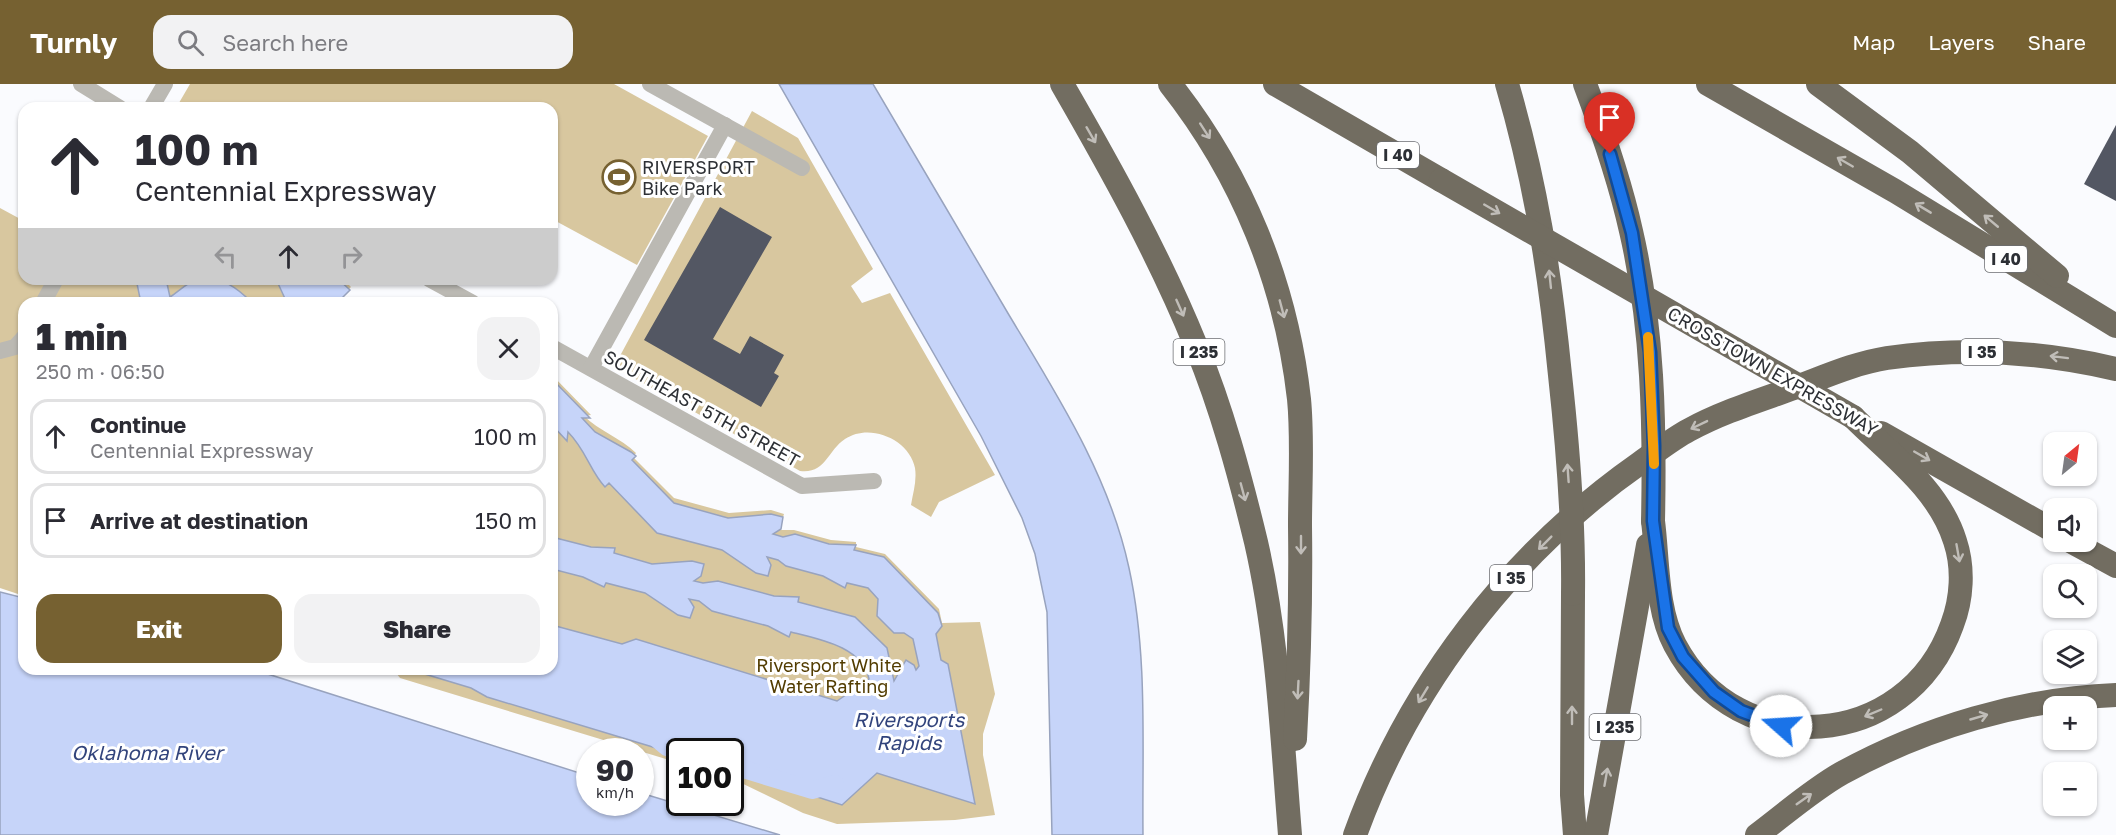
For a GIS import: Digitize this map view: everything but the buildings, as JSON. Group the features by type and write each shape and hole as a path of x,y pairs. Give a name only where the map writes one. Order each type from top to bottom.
{"highway":[{"name":"I 235","path":"1062,84 1156,256 1197,348 1229,441 1256,544 1274,643 1290,835"},
{"path":"1170,84 1207,135 1242,196 1277,289 1295,369 1300,428 1301,631 1290,835"},
{"name":"CROSSTOWN EXPRESSWAY","path":"1275,84 2043,525"},
{"path":"1308,84 1356,130"},
{"path":"1507,84 1525,144 1549,266 1564,414 1573,550 1572,795 1575,835"},
{"name":"I 235","path":"1585,84 1618,179 1632,233 1650,352 1654,446 1653,521 1596,835"},
{"name":"I 40","path":"1708,84 1895,191 2116,326"},
{"path":"1818,84 1910,153 2116,326"},
{"name":"I 35","path":"1356,835 1371,793 1405,725 1471,623 1573,514 1687,430 1744,406 1884,359 1942,352 1990,351 2072,359 2116,369"},
{"path":"1653,521 1668,628 1675,645 1695,673 1714,692 1754,717 1781,726 1826,727 1864,717 1894,703 1923,677 1948,639 1960,593 1960,568 1956,542 1936,500 1853,417"},
{"path":"2090,552 2116,566"},
{"path":"1758,835 1801,800 1841,774 1896,746 1941,728 2040,703 2116,695"}],"street":[{"path":"81,84 110,102"},
{"path":"154,102 165,84"},
{"path":"650,84 802,168"},
{"path":"591,368 725,125"},
{"path":"440,285 462,297"},
{"path":"0,351 15,347 18,344"},
{"name":"SOUTHEAST 5TH STREET","path":"558,350 802,486 874,481"}],"green space":[{"name":"RIVERSPORT Bike Park","path":"190,84 614,84 708,136 637,265 558,222 558,102 180,102"},
{"path":"752,111 798,138 873,269 851,286 862,303 890,293 995,475 939,502 931,517 911,505 915,487 915,468 912,458 897,442 888,437 866,432 855,434 839,444 821,465 809,471 800,471 614,367"},
{"path":"0,208 18,218 18,285 349,285 351,287 343,295 334,295 336,297 18,297 18,594 0,588"},
{"name":"Riversports Rapids","path":"558,381 591,415 584,416 636,453 633,457 674,498 729,513 771,510 784,514 780,526 775,530 794,530 831,540 856,542 856,547 885,554 939,609 942,623 980,622 995,694 983,734 983,755 995,815 955,820 837,824 803,813 744,784 744,738 666,738 666,759 654,755 654,738 597,738 400,678 398,675 558,675"}],"water":[{"path":"779,84 873,84 1080,437 1109,500 1129,568 1135,601 1142,667 1143,835 1052,835 1047,612 1035,554 1022,518 981,436"},
{"path":"137,285 167,285 170,297 140,297"},
{"path":"186,285 230,285 245,297 170,297"},
{"path":"279,285 345,285 350,290 343,297 284,297"},
{"name":"Riversports Rapids","path":"558,385 590,418 582,418 595,432 636,456 632,460 674,503 728,518 771,514 783,517 781,529 773,534 783,537 795,534 829,544 856,545 854,550 884,557 938,613 942,626 936,634 941,660 948,664 975,804 877,773 842,805 811,795 813,786 744,764 744,738 666,738 666,751 654,747 654,738 623,738 487,697 471,688 428,675 558,675 558,627 622,644 636,639 837,701 869,679 858,659 848,651 826,641 791,632 789,637 768,626 712,611 699,601 689,599 694,607 690,618 678,615 645,593 606,583 604,587 583,577 558,571 558,539 591,547 615,548 614,553 652,564 692,561 704,564 701,576 694,581 703,583 718,581 774,596 799,597 798,602 855,617 887,648 894,681 906,660 914,665 916,670 919,666 913,639 904,633 894,633 877,616 878,599 868,588 847,583 845,588 823,576 786,566 778,560 767,557 771,565 768,576 756,573 722,550 657,533 609,483 605,487 568,432 567,441 558,431"},
{"name":"Oklahoma River","path":"0,592 18,596 18,675 271,675 576,772 576,816 654,816 654,797 666,801 666,816 717,816 780,835 0,835"}],"waterway":[{"name":"Riversports Rapids","path":"649,732 666,746"},
{"path":"744,769 812,790 835,784"}],"slow traffic":[{"path":"1648,337 1654,464"}],"place":[{"name":"RIVERSPORT Bike Park","path":"619,177"}],"route":[{"path":"1610,154 1632,233 1650,352 1654,446 1653,521 1668,628 1675,645 1703,683 1741,711 1781,726"}],"park label":[{"name":"Riversport White Water Rafting","path":"829,675"}]}
